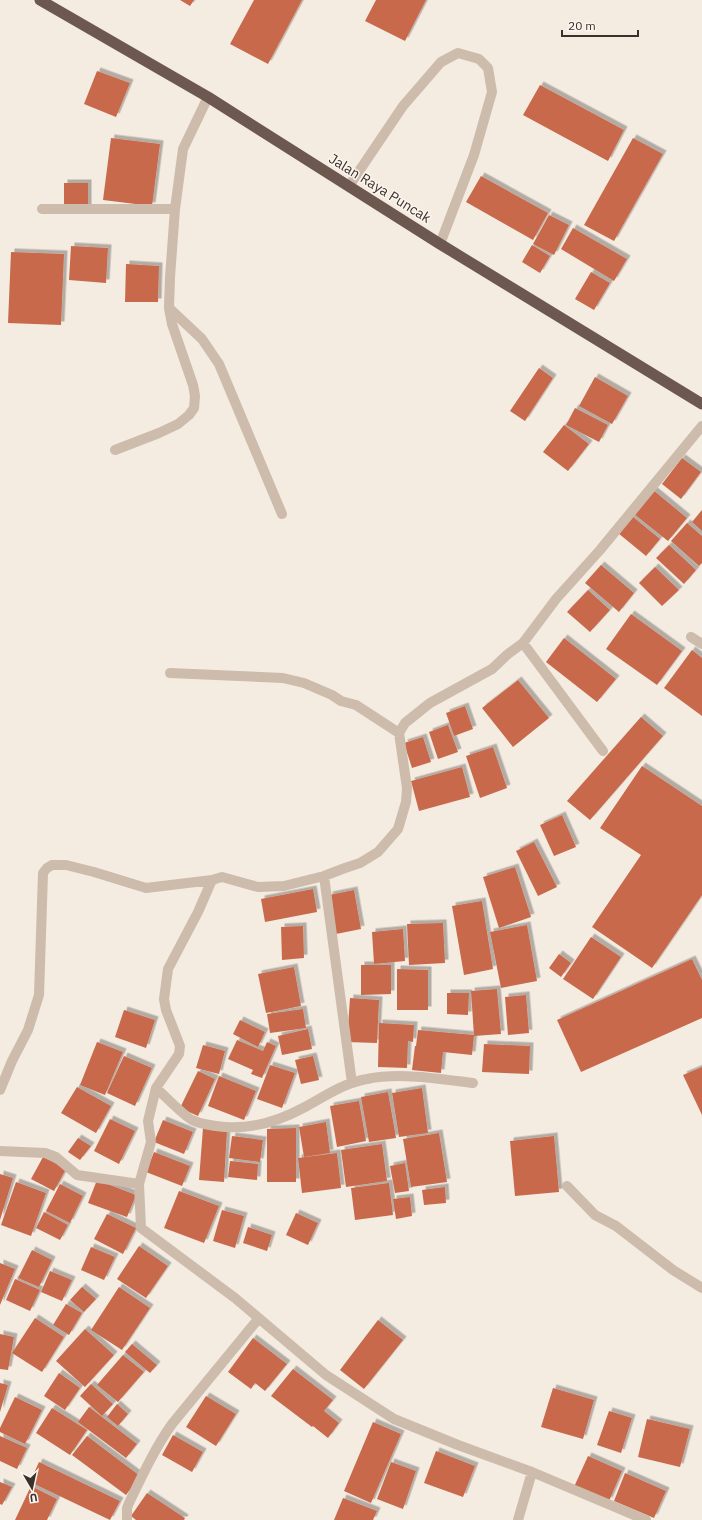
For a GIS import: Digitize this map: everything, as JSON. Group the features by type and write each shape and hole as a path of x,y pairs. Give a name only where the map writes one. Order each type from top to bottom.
{"highway":[{"name":"Jalan Raya Puncak","path":"40,0 208,97 440,244 702,404"}],"street":[{"path":"349,186 403,106 441,62 458,53 479,59 488,68 492,92 474,155 440,244"},
{"path":"115,450 178,424 194,408 195,396 193,385 172,324 169,308 175,209 183,149 208,97"},
{"path":"42,210 175,209"},
{"path":"169,308 202,339 219,364 282,514"},
{"path":"0,1090 12,1061 28,1030 39,995 43,873 47,868 52,865 66,865 146,888 212,880 222,877 258,887 270,887 284,886 324,876 360,862 378,852 398,829 406,802 407,788 399,733 405,723 425,707 492,669 508,654 523,643 556,599 600,550 702,426"},
{"path":"691,637 702,644"},
{"path":"523,643 603,751"},
{"path":"170,672 283,678 304,683 332,695 341,701 356,705 399,733"},
{"path":"324,876 352,1083"},
{"path":"212,880 201,906 168,969 164,999 166,1010 180,1049 179,1054 156,1088 148,1121 151,1142 139,1184 141,1228 208,1277 326,1375 394,1419 458,1445 532,1472 646,1520"},
{"path":"156,1088 191,1120 205,1124 234,1128 267,1123 285,1117 333,1091 352,1083 367,1079 390,1077 429,1078 473,1083"},
{"path":"0,1151 45,1153 56,1157 77,1175 139,1184"},
{"path":"567,1186 595,1215 616,1226 673,1270 702,1288"},
{"path":"126,1520 129,1503 163,1436 259,1318"},
{"path":"518,1520 532,1472"}],"building":[{"path":"180,0 194,0 190,6"},
{"path":"254,0 302,0 268,64 230,44"},
{"path":"376,0 426,0 405,41 365,21"},
{"path":"97,71 130,83 116,117 84,104"},
{"path":"540,85 624,130 608,161 523,115"},
{"path":"111,138 160,144 152,206 103,200"},
{"path":"633,138 663,154 614,241 584,225"},
{"path":"481,176 548,213 533,240 466,202"},
{"path":"64,183 88,183 88,209 64,208"},
{"path":"549,215 569,225 554,255 533,244"},
{"path":"573,228 627,259 614,281 561,249"},
{"path":"532,245 550,256 540,273 522,262"},
{"path":"71,246 108,248 106,283 69,280"},
{"path":"11,252 64,254 61,325 8,323"},
{"path":"126,264 159,266 158,302 125,302"},
{"path":"591,272 610,283 594,310 575,299"},
{"path":"539,368 553,378 525,421 510,411"},
{"path":"595,377 628,396 612,424 579,406"},
{"path":"575,408 608,425 599,442 566,425"},
{"path":"564,425 589,444 568,471 543,452"},
{"path":"682,458 701,472 681,499 662,484"},
{"path":"653,490 687,518 668,541 634,514"},
{"path":"702,510 702,531 692,522"},
{"path":"632,516 660,539 646,556 618,533"},
{"path":"687,523 702,536 702,563 699,566 671,541"},
{"path":"669,545 696,570 684,584 656,558"},
{"path":"601,565 634,593 619,612 585,583"},
{"path":"655,567 679,590 662,606 639,583"},
{"path":"588,590 610,610 590,632 567,612"},
{"path":"631,614 682,651 657,685 606,649"},
{"path":"564,638 616,679 597,702 546,662"},
{"path":"692,650 702,658 702,716 664,688"},
{"path":"518,680 549,718 513,747 482,708"},
{"path":"465,706 473,729 454,736 446,713"},
{"path":"641,717 663,736 590,820 567,801"},
{"path":"448,725 458,752 438,759 429,732"},
{"path":"423,737 431,762 412,768 404,743"},
{"path":"493,747 507,788 480,798 466,756"},
{"path":"642,766 702,806 702,895 652,968 592,927 641,855 600,828"},
{"path":"462,767 470,797 419,811 411,781"},
{"path":"562,815 576,847 554,856 540,825"},
{"path":"534,842 557,887 538,896 516,851"},
{"path":"515,867 531,917 499,928 483,877"},
{"path":"313,889 317,912 265,922 261,899"},
{"path":"354,890 361,929 336,934 329,895"},
{"path":"482,901 493,969 464,975 452,906"},
{"path":"443,923 445,963 409,965 407,924"},
{"path":"527,925 537,981 501,988 490,932"},
{"path":"303,926 304,958 282,960 281,927"},
{"path":"403,929 405,961 374,964 372,932"},
{"path":"591,937 621,957 593,999 563,979"},
{"path":"559,954 571,963 561,977 549,968"},
{"path":"692,959 702,980 702,1018 581,1072 557,1020"},
{"path":"361,965 391,965 391,994 361,995"},
{"path":"294,967 301,1006 266,1013 258,974"},
{"path":"397,969 428,970 428,1010 397,1010"},
{"path":"497,989 501,1034 474,1036 471,991"},
{"path":"447,993 469,993 468,1015 447,1014"},
{"path":"526,995 529,1033 508,1035 505,997"},
{"path":"350,998 379,1000 377,1043 347,1042"},
{"path":"303,1009 306,1028 270,1033 267,1014"},
{"path":"124,1010 155,1020 146,1048 115,1037"},
{"path":"240,1020 265,1032 258,1047 233,1034"},
{"path":"379,1023 414,1025 413,1042 408,1041 407,1068 378,1067"},
{"path":"308,1029 312,1049 282,1055 278,1036"},
{"path":"418,1030 474,1035 472,1055 443,1052 441,1073 412,1070"},
{"path":"237,1040 263,1051 267,1042 276,1046 262,1078 251,1074 253,1070 228,1059"},
{"path":"97,1042 123,1052 105,1095 80,1085"},
{"path":"484,1044 530,1046 529,1074 482,1072"},
{"path":"203,1045 225,1051 219,1074 196,1068"},
{"path":"124,1056 152,1068 135,1106 107,1093"},
{"path":"313,1056 319,1080 301,1084 295,1060"},
{"path":"270,1065 295,1073 282,1108 257,1099"},
{"path":"702,1067 702,1115 683,1075"},
{"path":"198,1071 215,1079 198,1116 180,1108"},
{"path":"219,1076 256,1091 244,1120 208,1106"},
{"path":"77,1087 111,1106 96,1133 61,1113"},
{"path":"422,1088 428,1133 399,1137 392,1093"},
{"path":"388,1092 396,1138 369,1142 361,1097"},
{"path":"359,1101 366,1141 337,1147 330,1106"},
{"path":"110,1119 135,1131 119,1164 94,1151"},
{"path":"163,1120 193,1132 184,1154 154,1142"},
{"path":"326,1122 330,1153 304,1157 299,1127"},
{"path":"203,1128 227,1130 224,1182 199,1180"},
{"path":"296,1128 296,1182 267,1182 267,1129"},
{"path":"439,1133 447,1182 411,1187 403,1139"},
{"path":"232,1136 263,1140 260,1162 229,1158"},
{"path":"554,1136 559,1192 515,1196 510,1141"},
{"path":"78,1138 91,1146 80,1160 68,1152"},
{"path":"382,1144 387,1181 346,1187 341,1150"},
{"path":"154,1152 190,1166 182,1186 146,1172"},
{"path":"337,1153 341,1188 302,1193 298,1158"},
{"path":"43,1157 66,1169 54,1191 31,1179"},
{"path":"230,1161 258,1164 257,1180 228,1177"},
{"path":"405,1163 409,1191 395,1193 390,1166"},
{"path":"0,1174 13,1178 0,1220"},
{"path":"97,1180 136,1195 127,1217 88,1203"},
{"path":"16,1182 46,1193 31,1236 1,1225"},
{"path":"389,1183 393,1215 355,1220 351,1188"},
{"path":"60,1184 83,1196 70,1223 46,1211"},
{"path":"445,1187 446,1203 424,1205 422,1190"},
{"path":"179,1191 219,1206 204,1243 164,1228"},
{"path":"410,1197 412,1216 396,1219 393,1199"},
{"path":"222,1210 244,1216 235,1248 213,1241"},
{"path":"44,1212 68,1225 60,1240 36,1228"},
{"path":"296,1213 318,1223 308,1245 286,1235"},
{"path":"107,1214 136,1228 123,1254 94,1239"},
{"path":"248,1227 272,1235 267,1251 243,1243"},
{"path":"139,1246 168,1266 146,1298 117,1279"},
{"path":"91,1247 115,1257 104,1280 81,1270"},
{"path":"32,1250 52,1260 39,1287 18,1278"},
{"path":"0,1263 15,1269 0,1305"},
{"path":"50,1271 72,1280 62,1301 41,1292"},
{"path":"15,1279 40,1290 30,1311 6,1300"},
{"path":"82,1287 96,1299 84,1312 70,1300"},
{"path":"119,1287 150,1308 122,1350 91,1330"},
{"path":"66,1304 82,1313 69,1335 53,1325"},
{"path":"35,1318 64,1337 42,1372 12,1353"},
{"path":"378,1320 403,1340 364,1389 340,1370"},
{"path":"85,1329 114,1355 85,1387 56,1361"},
{"path":"0,1334 14,1337 8,1370 0,1369"},
{"path":"253,1338 287,1364 265,1391 255,1383 251,1389 228,1372"},
{"path":"132,1344 157,1365 150,1373 125,1352"},
{"path":"123,1355 144,1372 118,1402 97,1385"},
{"path":"293,1369 333,1400 324,1411 339,1423 328,1438 271,1396"},
{"path":"59,1373 80,1388 65,1410 44,1396"},
{"path":"0,1383 8,1385 0,1412"},
{"path":"91,1384 113,1404 102,1416 80,1396"},
{"path":"553,1388 594,1400 583,1439 541,1427"},
{"path":"206,1396 236,1414 216,1446 186,1427"},
{"path":"15,1397 42,1410 25,1444 0,1432 0,1428"},
{"path":"117,1404 128,1414 118,1426 107,1417"},
{"path":"89,1407 137,1444 126,1458 78,1422"},
{"path":"52,1408 87,1430 70,1455 36,1433"},
{"path":"609,1411 632,1418 621,1453 597,1445"},
{"path":"647,1419 690,1429 680,1467 638,1457"},
{"path":"373,1422 401,1434 371,1503 344,1491"},
{"path":"173,1435 203,1452 192,1472 162,1455"},
{"path":"0,1436 27,1448 17,1469 0,1461"},
{"path":"87,1436 140,1476 126,1495 72,1455"},
{"path":"436,1451 475,1466 463,1497 424,1483"},
{"path":"588,1456 622,1471 609,1501 574,1487"},
{"path":"39,1462 120,1501 110,1520 30,1482"},
{"path":"391,1462 416,1471 403,1509 377,1499"},
{"path":"625,1473 666,1491 654,1518 614,1501"},
{"path":"0,1482 12,1487 2,1505 0,1504"},
{"path":"31,1486 57,1499 47,1520 15,1520"},
{"path":"147,1493 185,1518 184,1520 136,1520 131,1516"},
{"path":"343,1498 377,1511 373,1520 334,1520"}]}
